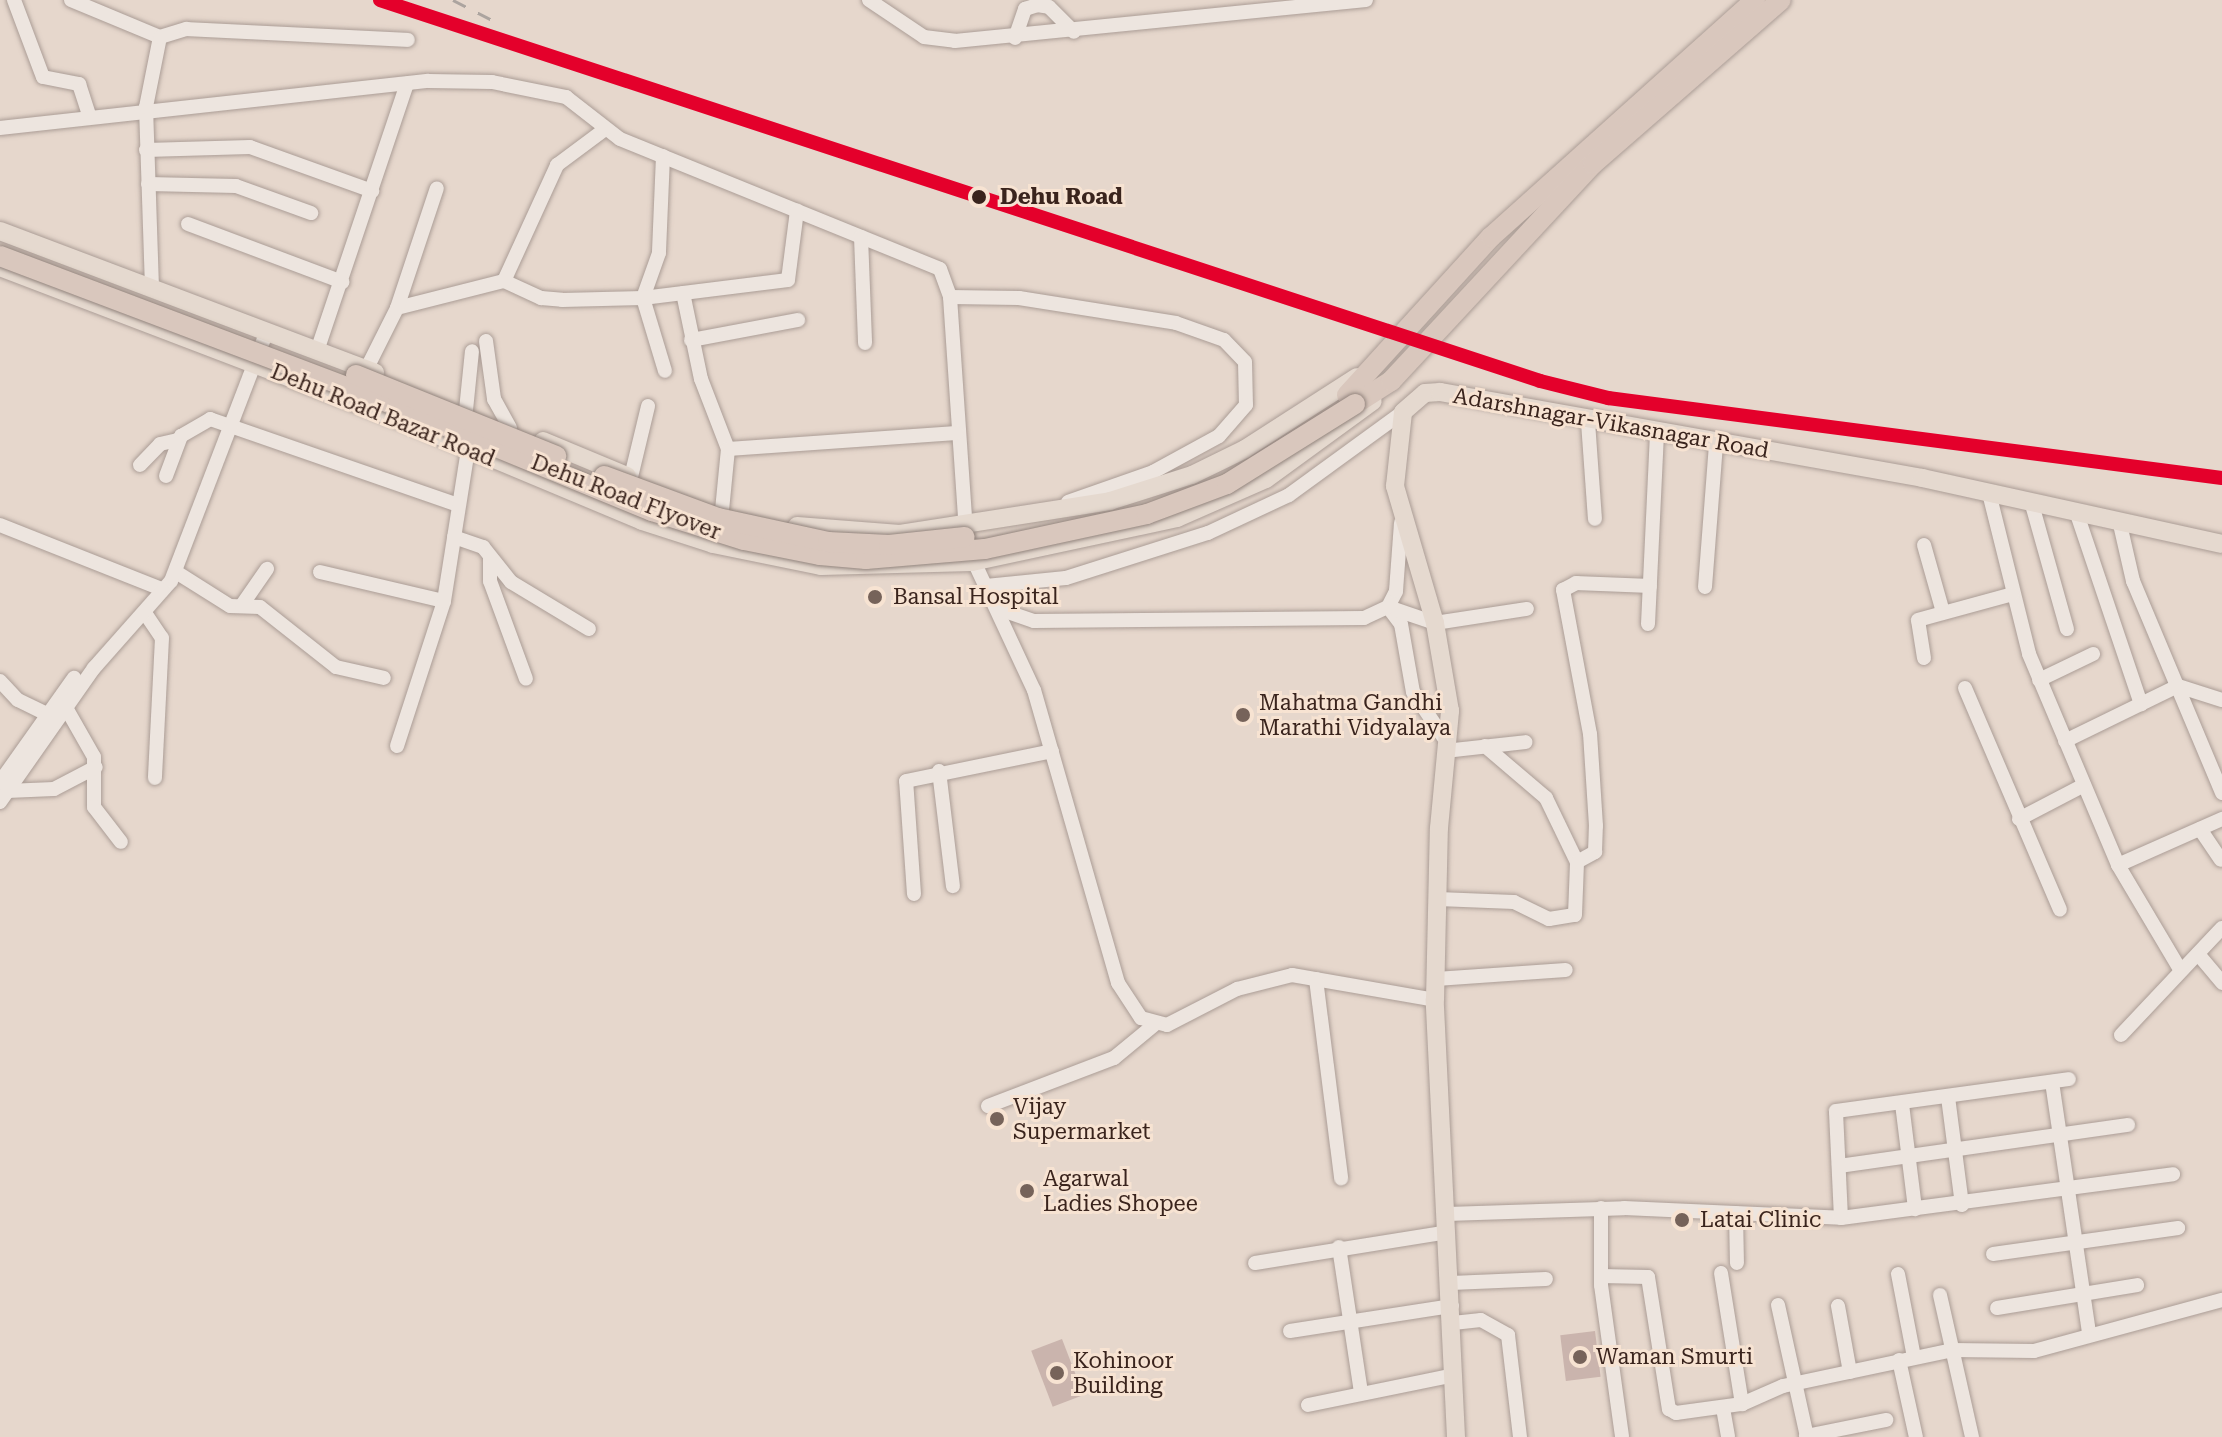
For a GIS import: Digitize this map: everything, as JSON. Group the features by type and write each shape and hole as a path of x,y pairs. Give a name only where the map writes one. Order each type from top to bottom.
{"highway":[{"name":"Dehu Road Flyover","path":"0,256 404,409 652,511 744,540 820,555 866,559 966,551 1147,514 1227,484 1351,399 1367,370 1428,302 1518,212 1755,0"},
{"name":"Dehu Road Flyover","path":"0,241 410,396 656,498 828,542 945,540 1120,509 1242,462 1351,399 1391,381 1593,164 1781,0"}],"main road":[{"name":"Dehu Road Bazar Road","path":"0,231 267,331 631,477 722,510 852,533 965,528 1110,501 1192,475 1245,449 1367,370"},
{"name":"Dehu Road Bazar Road","path":"0,267 256,365 642,521 765,556 860,569 972,562 1137,529 1207,507 1300,457 1391,381"},
{"name":"Adarshnagar-Vikasnagar Road","path":"1403,412 1425,393 1440,392 1657,435 2031,501 2222,544"},
{"path":"1403,412 1393,469 1401,518 1435,623 1450,711 1435,1000 1453,1314 1456,1437"}],"street":[{"path":"14,0 43,77 79,84 89,115"},
{"path":"71,0 89,2 160,37 187,29 408,40"},
{"path":"869,0 924,37 1015,38 1366,0"},
{"path":"1015,38 1025,9 1037,5 1049,7 1074,32"},
{"path":"152,288 146,107 160,37"},
{"path":"0,128 146,107 407,84 492,82 566,97 604,130 940,269 950,297 956,433 965,528 972,562 999,609 1052,751 1118,983 1154,1025"},
{"path":"317,351 407,84"},
{"path":"504,281 557,165 604,130"},
{"path":"146,150 250,147 372,191"},
{"path":"663,156 659,253 643,298 665,371"},
{"path":"148,184 236,186 311,213"},
{"path":"366,370 397,308 437,188"},
{"path":"397,308 504,281 541,298 643,298 788,280 797,211"},
{"path":"188,224 342,282"},
{"path":"861,237 865,343"},
{"path":"683,293 691,340 728,449 722,510"},
{"path":"950,297 1019,298 1176,323 1224,340 1245,362 1246,405 1219,436 1153,472 1034,515"},
{"path":"691,340 798,320"},
{"path":"2,792 65,706 176,572 184,558 267,331"},
{"path":"486,341 494,399 510,428"},
{"path":"466,410 472,351"},
{"path":"631,477 648,406"},
{"path":"986,586 1066,578 1208,533 1289,495 1403,412"},
{"path":"140,465 160,444 178,440 202,420 233,425 459,505"},
{"path":"1588,422 1595,519"},
{"path":"728,449 956,433"},
{"path":"1648,624 1657,435"},
{"path":"166,476 178,440"},
{"path":"1705,587 1716,444"},
{"path":"397,746 444,601 468,449"},
{"path":"1989,493 2013,594 2039,680 2118,865 2172,960"},
{"path":"2031,501 2067,629"},
{"path":"2076,511 2141,704"},
{"path":"1388,607 1401,573 1401,518"},
{"path":"2119,520 2133,581 2222,793"},
{"path":"2,529 159,588"},
{"path":"454,537 483,547 525,593 589,629"},
{"path":"1924,545 1943,612"},
{"path":"2,792 45,713 184,558"},
{"path":"490,558 490,581 526,679"},
{"path":"242,605 267,569"},
{"path":"176,572 221,601 275,616 325,661 384,678"},
{"path":"320,572 444,601"},
{"path":"1577,862 1595,852 1596,826 1590,734 1563,590 1576,583 1650,586"},
{"path":"1924,658 1915,624 1943,612 2013,594"},
{"path":"1388,607 1401,624 1413,692 1446,746 1526,742"},
{"path":"999,609 1034,621 1250,620 1349,619 1388,607 1435,623 1527,609"},
{"path":"145,613 162,638 155,778"},
{"path":"2039,680 2093,654"},
{"path":"0,681 18,700 45,713"},
{"path":"2065,741 2178,686 2222,700"},
{"path":"1965,688 2060,910"},
{"path":"65,706 96,767 94,807 121,842"},
{"path":"1438,899 1514,902 1549,919 1575,915 1577,862 1546,798 1485,746"},
{"path":"914,894 906,781 939,771 1052,751"},
{"path":"2,792 46,791 96,767"},
{"path":"939,771 953,886"},
{"path":"2019,819 2084,785"},
{"path":"2118,865 2222,819"},
{"path":"2200,829 2221,860"},
{"path":"2121,1035 2172,960 2198,954 2222,928"},
{"path":"2198,954 2222,983"},
{"path":"1436,979 1566,970"},
{"path":"988,1106 1114,1058 1154,1025 1167,1025 1265,978 1316,979 1435,1000"},
{"path":"1316,979 1341,1178"},
{"path":"1841,1218 1836,1111 2069,1079"},
{"path":"2052,1082 2089,1332"},
{"path":"1948,1097 1962,1205"},
{"path":"1902,1104 1915,1209"},
{"path":"1839,1166 2061,1137 2128,1125"},
{"path":"1255,1263 1447,1223 1601,1208 1841,1218 1962,1205 2173,1174"},
{"path":"1601,1208 1601,1276 1622,1437"},
{"path":"1736,1213 1737,1263"},
{"path":"1993,1254 2178,1228"},
{"path":"1339,1247 1361,1392"},
{"path":"1721,1273 1742,1404"},
{"path":"1898,1274 1914,1357"},
{"path":"1601,1276 1648,1277 1669,1409 1723,1408 1797,1383 1952,1350 2011,1355 2089,1332 2216,1302"},
{"path":"1451,1283 1546,1279"},
{"path":"1997,1308 2137,1285"},
{"path":"1940,1295 1972,1437"},
{"path":"1778,1305 1806,1436 1886,1420"},
{"path":"1838,1306 1850,1372"},
{"path":"1290,1331 1350,1320 1453,1314 1481,1320 1508,1335 1520,1437"},
{"path":"1899,1360 1916,1437"},
{"path":"1308,1405 1454,1375"},
{"path":"1723,1408 1728,1437"}],"building":[{"name":"Waman Smurti","path":"1595,1331 1601,1377 1566,1381 1560,1335"},
{"name":"Kohinoor Building","path":"1062,1339 1084,1395 1053,1407 1031,1351"}],"railway":[{"path":"453,0 500,24"}],"transit line":[{"path":"380,0 1540,381 1608,398 2222,478"}],"place":[{"name":"Dehu Road","path":"979,197"},
{"name":"Bansal Hospital","path":"875,597"},
{"name":"Mahatma Gandhi Marathi Vidyalaya","path":"1243,715"},
{"name":"Vijay Supermarket","path":"997,1119"},
{"name":"Agarwal Ladies Shopee","path":"1027,1191"},
{"name":"Latai Clinic","path":"1682,1220"},
{"name":"Waman Smurti","path":"1580,1357"},
{"name":"Kohinoor Building","path":"1057,1373"}]}
